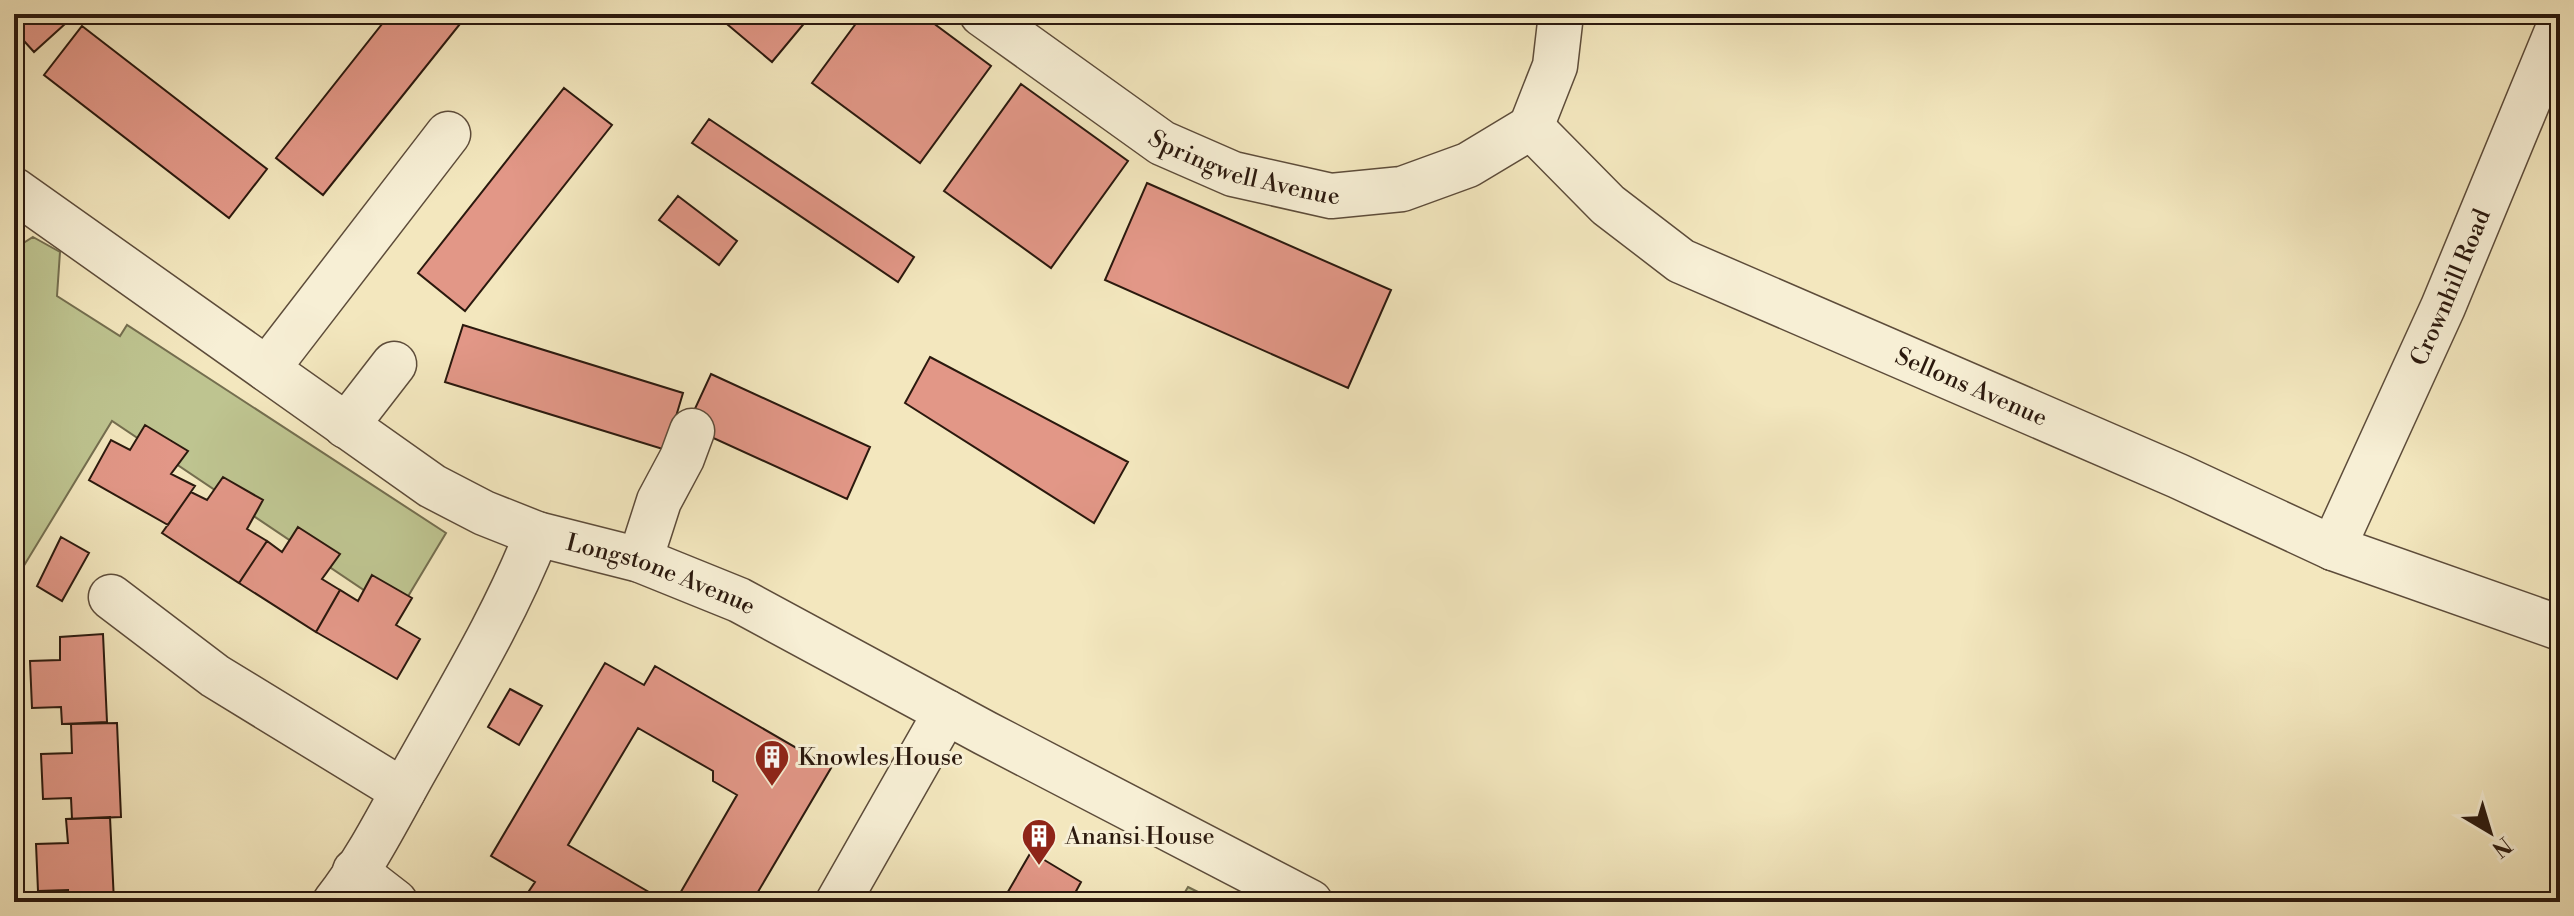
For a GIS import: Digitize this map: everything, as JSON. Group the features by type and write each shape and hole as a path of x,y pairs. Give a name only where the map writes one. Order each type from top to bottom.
{"street":[{"name":"Springwell Avenue","path":"982,14 1162,143 1233,174 1331,196 1402,189 1468,165 1531,127"},
{"path":"1531,127 1555,66 1561,14"},
{"name":"Crownhill Road","path":"2333,548 2443,307 2551,24"},
{"name":"Sellons Avenue","path":"1531,127 1608,205 1681,261 2178,476 2333,548 2560,628"},
{"path":"267,369 448,134"},
{"name":"Longstone Avenue","path":"21,201 103,252 432,486 484,513 537,534 640,560 739,600 1310,902"},
{"path":"346,426 394,364"},
{"path":"640,560 659,501 682,458 692,431"},
{"path":"395,902 345,886 403,791 504,611 537,534"},
{"path":"111,597 215,676 403,791"},
{"path":"838,902 946,712"}],"green space":[{"path":"33,237 60,252 57,296 120,336 127,325 446,533 398,613 112,421 14,582 14,249"},
{"path":"1188,887 1218,902 1179,902"}],"building":[{"path":"16,14 76,14 34,52 14,30"},
{"path":"390,14 468,14 323,195 276,158"},
{"path":"715,14 812,14 772,62"},
{"path":"863,14 921,14 991,66 920,163 812,83"},
{"path":"82,26 267,169 229,218 44,75"},
{"path":"1021,84 1128,161 1051,268 944,191"},
{"path":"564,88 612,125 465,311 418,273"},
{"path":"709,119 914,257 898,282 692,143"},
{"path":"1147,183 1391,290 1348,388 1105,280"},
{"path":"678,196 737,241 719,265 659,220"},
{"path":"463,325 683,393 666,450 445,382"},
{"path":"930,357 1128,462 1094,523 905,403"},
{"path":"711,374 870,447 847,499 687,426"},
{"path":"145,425 188,451 171,474 195,486 168,525 89,480 111,440 130,450"},
{"path":"223,477 263,500 247,529 267,541 239,583 162,533 191,492 207,500"},
{"path":"298,527 340,554 322,579 340,590 316,632 239,583 267,541 282,552"},
{"path":"61,537 89,553 62,601 37,586"},
{"path":"372,575 412,598 396,625 420,639 397,679 316,632 340,590 358,601"},
{"path":"103,634 107,722 62,724 61,707 32,708 30,661 60,660 60,637"},
{"name":"Knowles House","path":"605,663 644,685 655,666 831,768 752,902 675,902 737,795 713,781 713,771 638,728 568,845 666,902 548,902 529,891 535,882 491,856"},
{"path":"510,689 542,706 519,745 488,727"},
{"path":"117,723 121,817 72,819 71,798 43,799 41,754 72,753 71,724"},
{"path":"110,817 114,902 68,902 68,890 38,891 36,844 68,843 66,819"},
{"name":"Anansi House","path":"1031,852 1081,882 1074,895 1085,902 1002,902"}],"place":[{"name":"Knowles House","path":"772,788"},
{"name":"Anansi House","path":"1039,867"}]}
